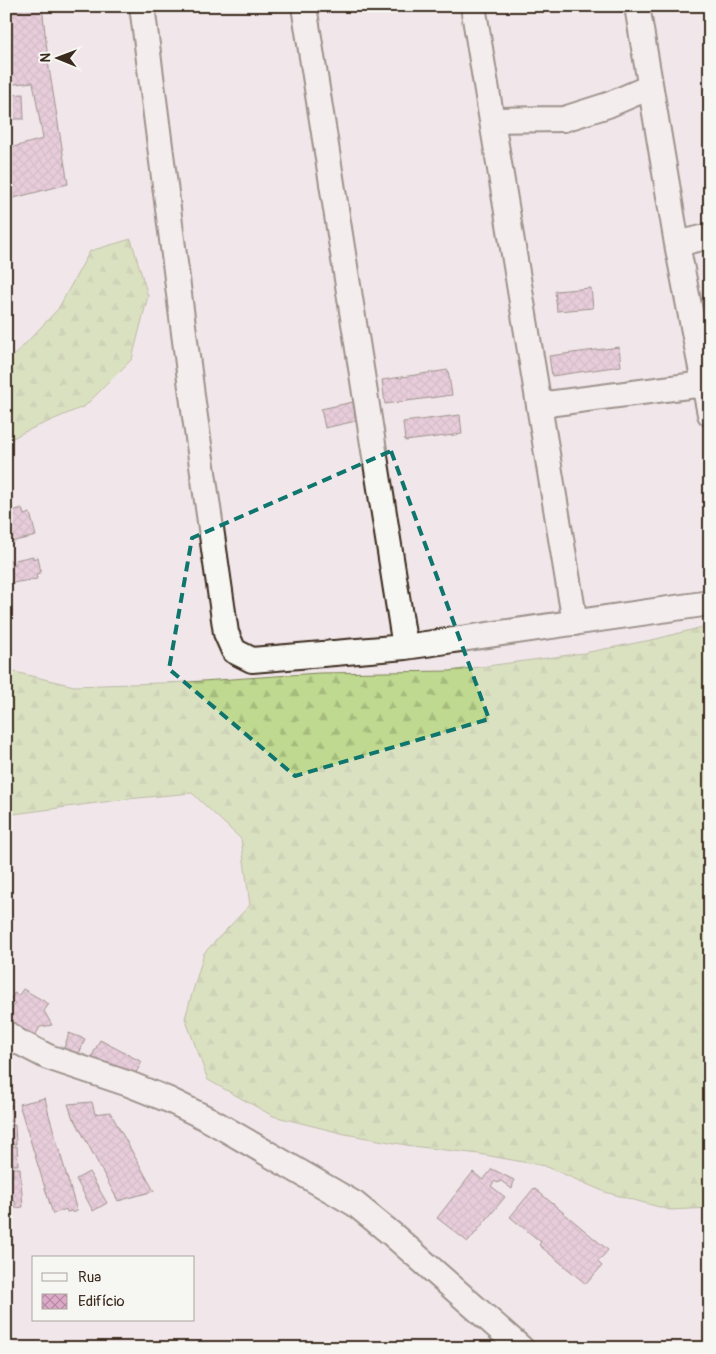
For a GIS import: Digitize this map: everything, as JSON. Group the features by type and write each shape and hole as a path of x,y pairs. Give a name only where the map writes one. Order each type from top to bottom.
{"street":[{"path":"142,6 193,403 226,633 234,652 252,660 405,647 710,603"},
{"path":"304,6 405,647"},
{"path":"473,6 575,622"},
{"path":"636,6 677,244 710,414"},
{"path":"492,120 564,119 608,106 650,87"},
{"path":"677,244 710,236"},
{"path":"539,405 704,384"},
{"path":"6,1033 48,1057 129,1084 169,1100 208,1119 355,1204 521,1348"}],"highlighted area":[{"path":"391,451 489,719 295,776 169,669 192,538"}],"green space":[{"path":"131,239 148,296 132,359 85,406 24,432 6,442 6,361 11,359 58,309 90,251"},
{"path":"710,625 710,1208 670,1210 605,1192 545,1166 345,1134 273,1116 208,1080 185,1018 204,953 250,905 241,839 192,793 127,799 6,815 6,670 74,686 188,682 319,673 450,671 584,653 656,639"}],"building":[{"path":"6,6 42,6 49,68 68,184 6,200 6,149 43,139 33,82 7,85 7,95 23,94 24,119 6,119"},
{"path":"591,288 593,308 557,311 555,291"},
{"path":"619,347 621,366 552,376 549,356"},
{"path":"448,370 452,395 385,404 382,380"},
{"path":"353,402 356,421 325,428 321,409"},
{"path":"460,415 462,434 405,441 403,422"},
{"path":"22,508 24,515 30,513 36,536 6,543 6,513"},
{"path":"33,556 33,559 38,557 41,573 36,574 37,579 6,584 6,561 11,560 12,565 15,565 15,560"},
{"path":"23,989 49,1004 44,1011 52,1025 40,1027 35,1036 6,1020 15,1003 10,1000 14,993 19,995"},
{"path":"69,1033 85,1039 77,1059 62,1054"},
{"path":"100,1040 142,1062 134,1076 108,1062 104,1068 90,1060"},
{"path":"45,1098 77,1211 73,1213 72,1211 67,1212 66,1209 53,1214 19,1104"},
{"path":"92,1102 95,1114 110,1112 154,1191 118,1201 73,1119 68,1104"},
{"path":"6,1105 12,1105 13,1121 6,1122"},
{"path":"15,1125 16,1144 6,1145 6,1126"},
{"path":"17,1146 18,1165 6,1165 6,1147"},
{"path":"13,1168 20,1168 23,1207 16,1208 15,1201 8,1201 9,1211 6,1212 6,1176 13,1176"},
{"path":"492,1169 514,1180 512,1189 501,1181 497,1183 495,1181 491,1186 505,1197 468,1242 437,1218 473,1172 483,1180"},
{"path":"89,1172 107,1203 93,1211 76,1179"},
{"path":"534,1188 608,1250 598,1262 602,1266 586,1284 539,1245 541,1242 510,1217"}]}
